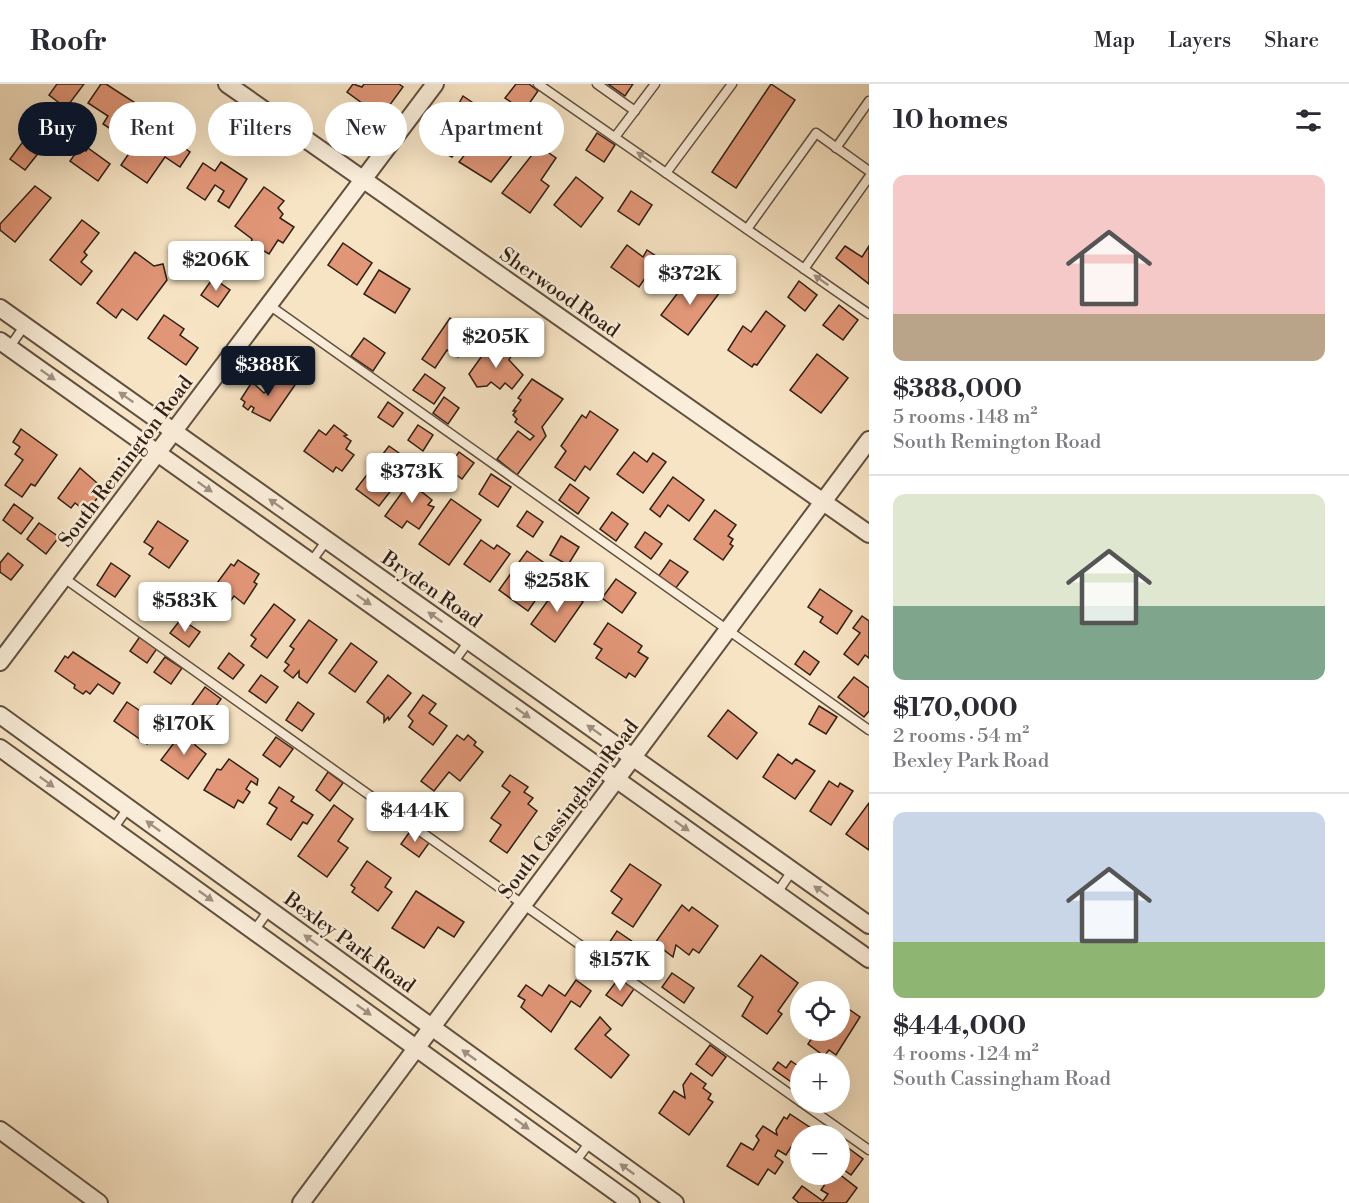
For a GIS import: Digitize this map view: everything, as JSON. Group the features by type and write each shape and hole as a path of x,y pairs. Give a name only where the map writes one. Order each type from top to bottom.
{"street":[{"name":"Sherwood Road","path":"227,84 869,534"},
{"name":"South Remington Road","path":"0,662 435,84"},
{"name":"Bryden Road","path":"0,308 869,925"},
{"path":"4,344 869,959"},
{"name":"South Cassingham Road","path":"301,1203 869,440"},
{"name":"Bexley Park Road","path":"0,715 675,1203"},
{"path":"0,748 631,1203"},
{"path":"0,1130 99,1203"}],"lane":[{"path":"538,84 869,314"},
{"path":"597,84 635,111"},
{"path":"615,137 655,84"},
{"path":"666,173 732,84"},
{"path":"836,148 869,101"},
{"path":"747,229 816,133 869,171"},
{"path":"804,269 869,177"},
{"path":"269,305 869,730"},
{"path":"4,344 25,325"},
{"path":"311,562 327,540"},
{"path":"64,578 790,1094"},
{"path":"453,663 469,641"},
{"path":"113,829 128,808"},
{"path":"777,893 792,871"},
{"path":"254,931 269,910"},
{"path":"817,1113 869,1150"},
{"path":"575,1162 590,1142"}],"building":[{"path":"57,84 84,84 70,102 58,102 49,95"},
{"path":"101,84 106,84 134,102 109,102 109,128 103,124 108,116 97,109 97,102 89,102"},
{"path":"353,84 362,87 364,84 399,84 403,87 392,102 361,102 347,92"},
{"path":"516,84 529,84 538,91 530,102 511,102 505,98"},
{"path":"608,84 633,84 625,96"},
{"path":"771,84 795,100 736,188 712,172"},
{"path":"463,96 472,102 460,102"},
{"path":"597,133 615,145 604,162 586,150"},
{"path":"18,148 18,156 36,156 25,170 10,159"},
{"path":"97,155 110,164 98,181 70,161 74,156"},
{"path":"127,156 187,156 180,167 165,157 147,183 121,165"},
{"path":"464,156 512,156 491,182 459,162"},
{"path":"531,156 556,158 541,180 549,186 530,213 502,193"},
{"path":"221,162 247,179 229,208 218,201 224,191 215,185 205,200 187,188 203,163 215,171"},
{"path":"576,177 603,198 581,227 554,205"},
{"path":"35,186 51,198 15,242 0,230 0,224"},
{"path":"264,187 284,201 278,208 283,214 280,218 294,227 283,243 278,240 269,254 251,243 252,239 235,226"},
{"path":"631,191 652,205 639,225 618,211"},
{"path":"82,220 99,233 84,252 87,255 81,262 92,271 81,285 50,260"},
{"path":"343,243 372,263 357,285 328,265"},
{"path":"627,245 643,257 647,250 659,258 639,287 611,267"},
{"path":"845,246 862,257 869,246 869,284 836,258"},
{"path":"135,252 154,266 163,264 167,280 137,320 122,309 116,318 97,303"},
{"path":"379,270 410,289 395,313 364,294"},
{"path":"213,278 230,290 218,307 201,295"},
{"path":"799,281 817,295 805,311 788,297"},
{"path":"686,282 699,291 706,282 720,292 688,335 661,315"},
{"path":"839,305 858,320 843,340 823,325"},
{"path":"766,311 785,326 757,365 754,364 752,367 728,350 743,326 751,332"},
{"path":"164,315 184,329 180,335 198,348 186,365 148,338"},
{"path":"450,318 464,328 467,325 474,330 469,332 463,344 466,345 458,357 447,350 435,368 422,359"},
{"path":"364,338 385,353 373,371 351,356"},
{"path":"501,345 513,353 509,360 523,375 512,389 505,383 500,389 491,382 487,386 477,387 469,374 489,346 497,351"},
{"path":"817,354 848,378 821,413 790,390"},
{"path":"278,374 295,385 270,421 252,412 254,408 251,406 248,410 243,406 245,402 241,399 252,382 264,393 270,387 267,384"},
{"path":"425,374 445,388 434,404 413,390"},
{"path":"532,379 563,399 542,427 546,436 517,475 497,459 518,431 530,440 534,436 515,422 517,419 513,415 516,411 513,411 521,400 518,398"},
{"path":"444,397 459,408 448,424 433,413"},
{"path":"388,402 403,413 393,427 378,417"},
{"path":"590,411 618,430 590,470 585,466 575,481 555,467 566,451 561,446 582,415 586,418"},
{"path":"334,425 351,441 346,449 354,455 342,471 336,467 333,472 304,451 319,430 326,435"},
{"path":"418,425 433,435 423,451 408,440"},
{"path":"21,429 57,455 35,486 31,484 22,497 5,485 23,460 15,454 20,447 13,442"},
{"path":"389,446 403,456 394,468 403,475 379,506 356,489"},
{"path":"459,452 474,463 462,479 447,468"},
{"path":"634,452 647,462 653,453 666,462 643,493 617,474"},
{"path":"80,468 104,489 87,512 75,503 71,508 58,498"},
{"path":"416,473 429,482 422,492 432,500 428,505 434,507 419,529 407,521 402,528 385,516"},
{"path":"491,474 511,487 498,507 479,494"},
{"path":"673,477 704,500 689,521 668,505 660,517 650,509"},
{"path":"570,484 589,498 578,514 559,500"},
{"path":"451,499 481,520 449,565 419,544"},
{"path":"14,504 33,518 21,534 3,520"},
{"path":"715,510 736,525 728,536 733,539 730,544 733,546 723,560 694,539"},
{"path":"527,511 543,522 533,537 517,526"},
{"path":"612,512 628,524 616,541 600,529"},
{"path":"158,521 188,541 169,568 149,554 153,548 144,542"},
{"path":"39,523 59,537 46,554 27,539"},
{"path":"645,532 662,544 651,559 635,547"},
{"path":"561,536 579,547 568,565 550,555"},
{"path":"481,540 494,549 497,545 510,554 490,582 464,564"},
{"path":"527,551 556,571 528,611 499,590"},
{"path":"8,553 23,565 11,580 0,572 0,563"},
{"path":"238,560 259,574 254,582 257,584 244,604 234,596 220,616 210,608 216,599 209,594 231,564 234,566"},
{"path":"670,560 688,572 675,589 658,577"},
{"path":"111,563 130,576 115,597 97,585"},
{"path":"616,579 636,593 622,613 602,598"},
{"path":"559,585 583,602 555,642 531,624"},
{"path":"820,589 852,611 837,634 820,622 823,617 808,607"},
{"path":"274,604 295,620 267,658 251,646 256,639 251,635"},
{"path":"862,616 869,621 869,658 865,655 858,665 844,654 860,633 853,628"},
{"path":"181,619 200,632 189,647 170,633"},
{"path":"309,620 337,640 307,683 299,677 299,671 293,678 284,671 289,665 285,662 294,649 290,646"},
{"path":"608,623 642,646 638,652 648,658 635,677 629,673 626,678 596,658 602,649 594,644"},
{"path":"141,635 158,647 147,663 130,651"},
{"path":"351,643 377,662 355,692 329,673"},
{"path":"804,651 819,662 810,675 795,664"},
{"path":"73,652 120,683 113,694 98,684 90,694 86,691 83,694 74,688 75,685 55,671 65,656 68,658"},
{"path":"229,653 244,665 233,679 218,668"},
{"path":"165,657 182,668 171,684 154,672"},
{"path":"261,675 278,687 266,703 249,691"},
{"path":"388,675 411,693 389,720 388,717 384,722 384,715 367,702"},
{"path":"854,677 869,688 869,711 864,717 838,697"},
{"path":"205,687 221,699 209,716 192,705"},
{"path":"423,695 436,704 429,713 447,726 433,745 409,727 413,721 408,716"},
{"path":"127,702 161,725 147,744 114,721"},
{"path":"298,702 314,714 302,731 286,720"},
{"path":"819,706 837,717 826,734 809,724"},
{"path":"728,710 757,733 737,759 708,736"},
{"path":"183,731 195,740 195,745 206,754 188,779 161,760"},
{"path":"457,735 464,740 468,735 476,742 474,745 483,752 460,781 449,772 434,791 421,781"},
{"path":"276,737 293,749 280,767 263,755"},
{"path":"778,754 792,764 796,759 815,771 795,799 763,777"},
{"path":"229,759 258,779 257,785 251,781 246,789 250,792 243,803 238,800 234,808 204,790 217,769 221,770"},
{"path":"328,772 343,783 330,801 316,790"},
{"path":"510,775 528,787 524,792 533,798 528,804 537,811 507,853 490,841 501,825 491,818 510,792 502,786"},
{"path":"829,781 838,787 840,783 853,791 831,825 810,811"},
{"path":"279,787 294,797 291,801 313,815 307,824 303,822 291,840 267,824 277,808 269,803"},
{"path":"869,803 869,850 846,834"},
{"path":"334,805 353,819 338,841 348,848 327,877 298,856"},
{"path":"411,830 429,843 419,857 401,844"},
{"path":"367,861 391,878 385,887 392,892 378,911 352,892 355,888 351,885"},
{"path":"630,864 661,885 633,927 612,913 622,899 611,891"},
{"path":"416,891 464,922 454,937 438,927 424,948 392,928"},
{"path":"682,905 689,911 692,907 718,926 699,953 693,949 689,955 676,945 673,957 655,943"},
{"path":"617,931 636,944 625,962 605,949"},
{"path":"761,955 795,981 790,981 790,994 778,1011 782,1014 767,1034 742,1016 753,997 738,986"},
{"path":"672,973 694,988 684,1003 662,987"},
{"path":"619,978 634,989 622,1006 606,995"},
{"path":"576,980 591,991 580,1007 571,1001 551,1032 521,1007 525,1000 518,996 526,985 542,996 549,985 565,996"},
{"path":"850,1010 860,1017 850,1033"},
{"path":"600,1017 611,1029 605,1035 629,1055 611,1078 575,1049"},
{"path":"810,1041 845,1041 837,1053 829,1050 826,1053 820,1053 808,1044"},
{"path":"710,1045 726,1057 712,1076 696,1064"},
{"path":"778,1062 786,1068 790,1062 790,1081 773,1069"},
{"path":"691,1073 706,1084 703,1088 711,1094 708,1099 713,1102 689,1135 659,1113 674,1091 685,1098 683,1085"},
{"path":"790,1114 806,1125 790,1125 790,1149 786,1155 778,1150 775,1156 783,1162 775,1174 768,1169 758,1185 727,1166 741,1143 753,1150 759,1140 756,1136 763,1126 777,1135 776,1130 784,1117 787,1119"},
{"path":"850,1149 863,1159 850,1174"},
{"path":"850,1183 857,1188 846,1203 799,1203 793,1198 802,1186 823,1201 828,1194 821,1190 824,1185 850,1185"}]}
